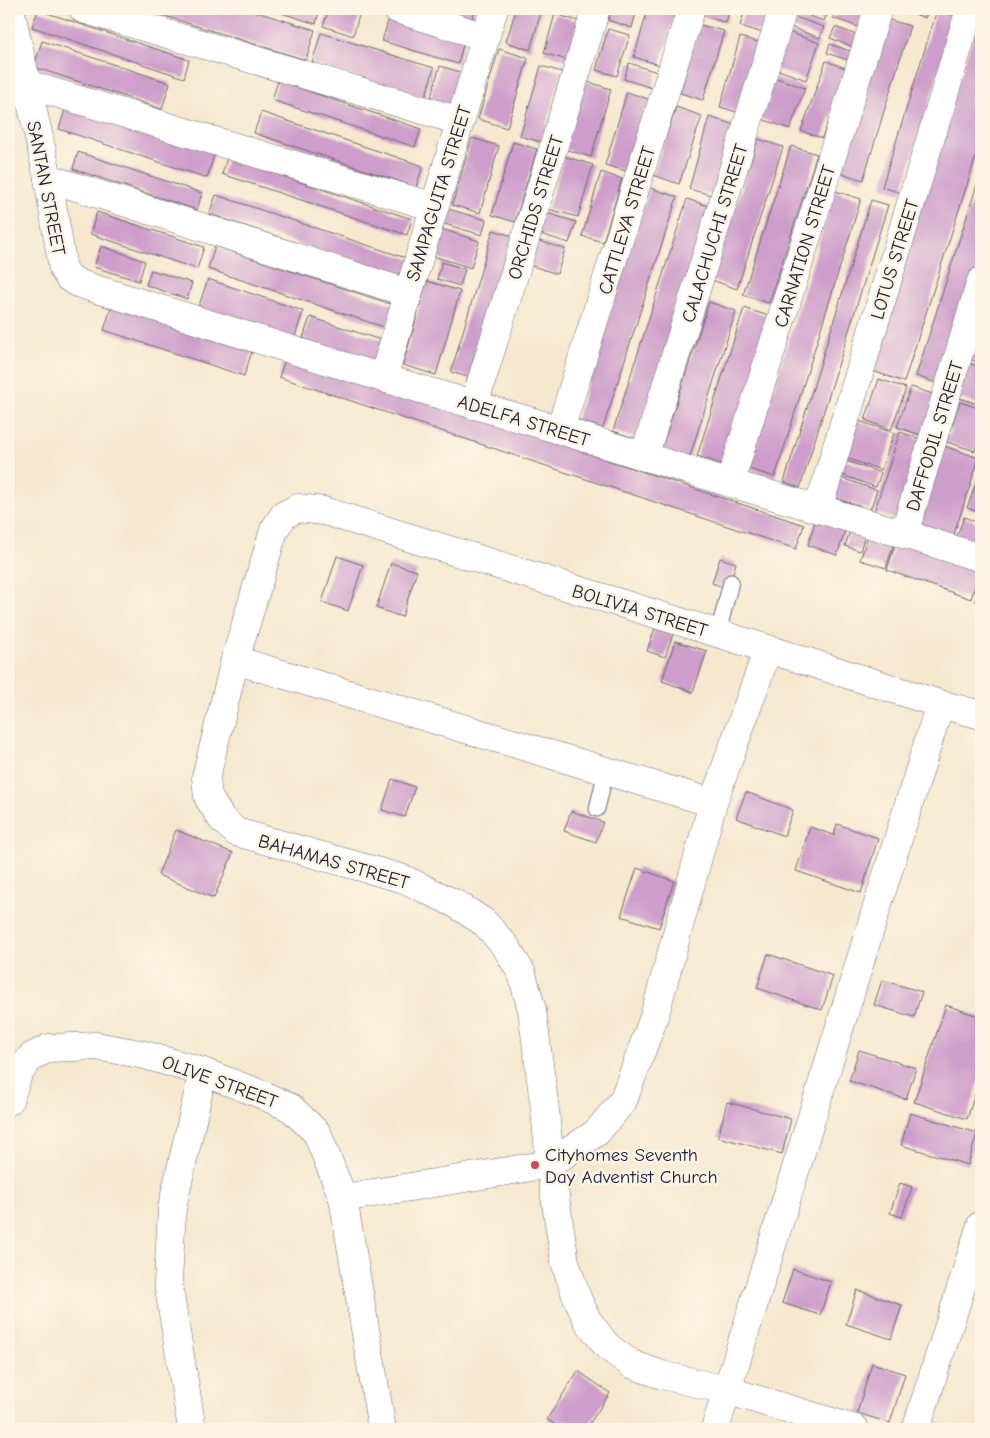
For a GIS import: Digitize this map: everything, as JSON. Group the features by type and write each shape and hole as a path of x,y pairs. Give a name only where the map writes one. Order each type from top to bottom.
{"street":[{"name":"SANTAN STREET","path":"10,9 48,178 63,269 69,278"},
{"path":"83,9 460,121"},
{"path":"398,9 485,37"},
{"name":"SAMPAGUITA STREET","path":"382,378 494,9"},
{"name":"ORCHIDS STREET","path":"474,405 596,9"},
{"name":"CATTLEYA STREET","path":"560,430 691,9"},
{"name":"CALACHUCHI STREET","path":"644,457 783,9"},
{"name":"CARNATION STREET","path":"730,483 878,9"},
{"name":"LOTUS STREET","path":"818,510 970,9"},
{"path":"26,84 434,207"},
{"path":"48,178 408,292"},
{"name":"ADELFA STREET","path":"69,278 80,284 382,378 981,558"},
{"name":"DAFFODIL STREET","path":"904,534 981,281"},
{"name":"BOLIVIA STREET","path":"298,508 324,511 981,716"},
{"name":"BAHAMAS STREET","path":"298,508 284,515 274,530 235,660 206,777 208,797 220,818 236,832 404,879 456,904 485,923 506,947 522,974 532,1010 550,1164 565,1262 577,1298 588,1321 607,1346 631,1364 662,1375 726,1390 855,1429"},
{"path":"343,1198 550,1164 597,1132 623,1102 654,1017 713,803 768,649"},
{"path":"235,660 713,803"},
{"path":"714,1429 940,704"},
{"name":"OLIVE STREET","path":"9,1102 18,1074 31,1057 49,1048 96,1046 145,1055 204,1072 291,1108 317,1133 343,1198 382,1429"},
{"path":"192,1429 168,1284 172,1208 204,1072"},
{"path":"916,1429 981,1225"}],"lane":[{"path":"718,633 731,582"},
{"path":"597,809 606,771"}],"building":[{"path":"156,9 247,9 315,30 306,60 155,13"},
{"path":"269,9 320,9 316,24"},
{"path":"329,9 361,9 353,36 323,26"},
{"path":"436,9 475,9 472,20"},
{"path":"516,9 542,9 530,50 506,42"},
{"path":"612,9 637,9 632,28 608,20"},
{"path":"648,9 660,9 675,13 660,65 634,57"},
{"path":"707,9 730,9 726,23 704,16"},
{"path":"745,9 771,9 763,33 740,26"},
{"path":"790,9 829,9 824,21"},
{"path":"836,9 865,9 858,27 833,18"},
{"path":"901,9 929,9 925,18"},
{"path":"38,10 189,60 184,78 32,27"},
{"path":"937,10 956,16 901,193 882,187"},
{"path":"555,14 578,21 567,60 544,53"},
{"path":"390,15 465,38 458,64 382,41"},
{"path":"789,15 824,27 820,38 785,25"},
{"path":"886,19 910,26 863,180 838,172"},
{"path":"978,21 981,22 981,141 904,382 867,369"},
{"path":"700,25 724,31 703,100 680,93"},
{"path":"835,27 865,38 861,50 830,38"},
{"path":"608,29 630,35 617,76 596,70"},
{"path":"786,31 819,43 806,80 773,68"},
{"path":"321,33 434,68 425,98 312,63"},
{"path":"740,37 761,43 740,113 720,107"},
{"path":"42,41 170,83 162,109 34,67"},
{"path":"830,44 856,53 853,62 827,53"},
{"path":"499,49 528,58 507,128 478,119"},
{"path":"826,61 848,69 822,138 801,131"},
{"path":"629,63 657,72 652,88 624,79"},
{"path":"440,66 464,73 453,108 430,100"},
{"path":"541,66 562,72 541,142 520,136"},
{"path":"771,76 805,88 790,129 756,117"},
{"path":"278,81 421,129 415,147 272,100"},
{"path":"585,81 611,89 591,157 564,149"},
{"path":"627,92 651,100 630,172 605,165"},
{"path":"67,103 215,152 207,178 59,129"},
{"path":"676,107 702,116 679,184 653,175"},
{"path":"261,112 423,166 416,187 254,133"},
{"path":"709,117 735,125 715,196 689,189"},
{"path":"472,138 499,146 480,213 452,205"},
{"path":"758,139 783,147 737,289 712,280"},
{"path":"513,142 537,149 515,222 492,215"},
{"path":"791,146 817,154 769,303 743,295"},
{"path":"78,152 202,193 197,210 73,169"},
{"path":"564,156 593,165 578,217 548,209"},
{"path":"227,158 412,219 407,235 222,174"},
{"path":"601,172 622,179 603,242 582,236"},
{"path":"981,172 981,261 942,385 916,376"},
{"path":"650,188 677,197 603,428 576,420"},
{"path":"835,191 861,199 775,477 749,469"},
{"path":"216,195 412,260 405,279 209,214"},
{"path":"687,199 711,207 637,439 613,431"},
{"path":"871,200 888,205 800,488 784,482"},
{"path":"445,208 486,220 482,235 441,223"},
{"path":"540,211 576,222 569,243 534,232"},
{"path":"97,212 204,247 197,269 90,234"},
{"path":"441,229 479,241 471,268 433,256"},
{"path":"493,230 516,237 474,379 451,372"},
{"path":"536,240 565,249 557,274 529,265"},
{"path":"101,246 145,261 139,281 94,267"},
{"path":"215,246 394,305 387,328 208,269"},
{"path":"442,262 465,269 460,286 437,279"},
{"path":"151,270 192,283 187,299 146,285"},
{"path":"208,279 303,311 294,340 198,308"},
{"path":"427,281 460,291 436,375 403,365"},
{"path":"113,302 253,348 244,376 104,330"},
{"path":"709,302 736,311 689,459 661,450"},
{"path":"744,308 772,317 725,465 697,456"},
{"path":"310,317 387,342 380,364 303,338"},
{"path":"981,327 981,341 974,339"},
{"path":"974,342 981,345 981,363 969,359"},
{"path":"287,354 804,525 796,549 279,377"},
{"path":"968,363 981,367 981,405 956,397"},
{"path":"879,379 906,388 891,430 865,420"},
{"path":"911,387 942,397 929,438 897,427"},
{"path":"960,402 981,409 981,433 975,451 947,442"},
{"path":"856,420 894,433 881,470 843,457"},
{"path":"900,432 927,441 901,521 874,512"},
{"path":"944,446 979,458 953,537 918,525"},
{"path":"844,460 881,473 876,487 839,474"},
{"path":"981,470 981,513 967,508"},
{"path":"838,477 877,490 870,510 831,496"},
{"path":"817,515 847,525 837,555 808,545"},
{"path":"964,517 981,524 980,545 957,536"},
{"path":"853,522 868,526 860,551 845,546"},
{"path":"872,525 897,533 886,568 860,560"},
{"path":"898,535 981,567 971,599 887,570"},
{"path":"337,556 363,565 348,611 322,602"},
{"path":"720,558 736,563 728,589 712,583"},
{"path":"391,563 417,571 402,617 376,608"},
{"path":"981,581 981,603 975,601"},
{"path":"655,628 673,634 665,657 647,651"},
{"path":"675,641 707,651 693,692 662,681"},
{"path":"392,779 415,787 405,817 382,810"},
{"path":"746,792 793,810 784,836 736,818"},
{"path":"571,811 603,822 596,842 564,831"},
{"path":"837,824 878,838 861,893 796,871 810,827 834,835"},
{"path":"176,830 233,853 214,898 158,875"},
{"path":"637,868 674,881 659,928 621,916"},
{"path":"768,954 833,976 822,1010 757,988"},
{"path":"882,980 922,992 914,1017 874,1005"},
{"path":"946,1005 981,1017 981,1075 967,1119 914,1102"},
{"path":"859,1050 916,1068 906,1099 849,1081"},
{"path":"727,1102 791,1119 782,1154 718,1137"},
{"path":"910,1113 977,1133 968,1165 901,1145"},
{"path":"900,1183 912,1187 902,1217 890,1213"},
{"path":"793,1269 831,1282 820,1315 782,1303"},
{"path":"857,1290 902,1305 891,1339 846,1324"},
{"path":"872,1363 905,1374 890,1423 857,1413"},
{"path":"578,1371 610,1393 586,1429 561,1429 547,1419"}],"place":[{"name":"Cityhomes Seventh Day Adventist Church","path":"535,1165"}]}
